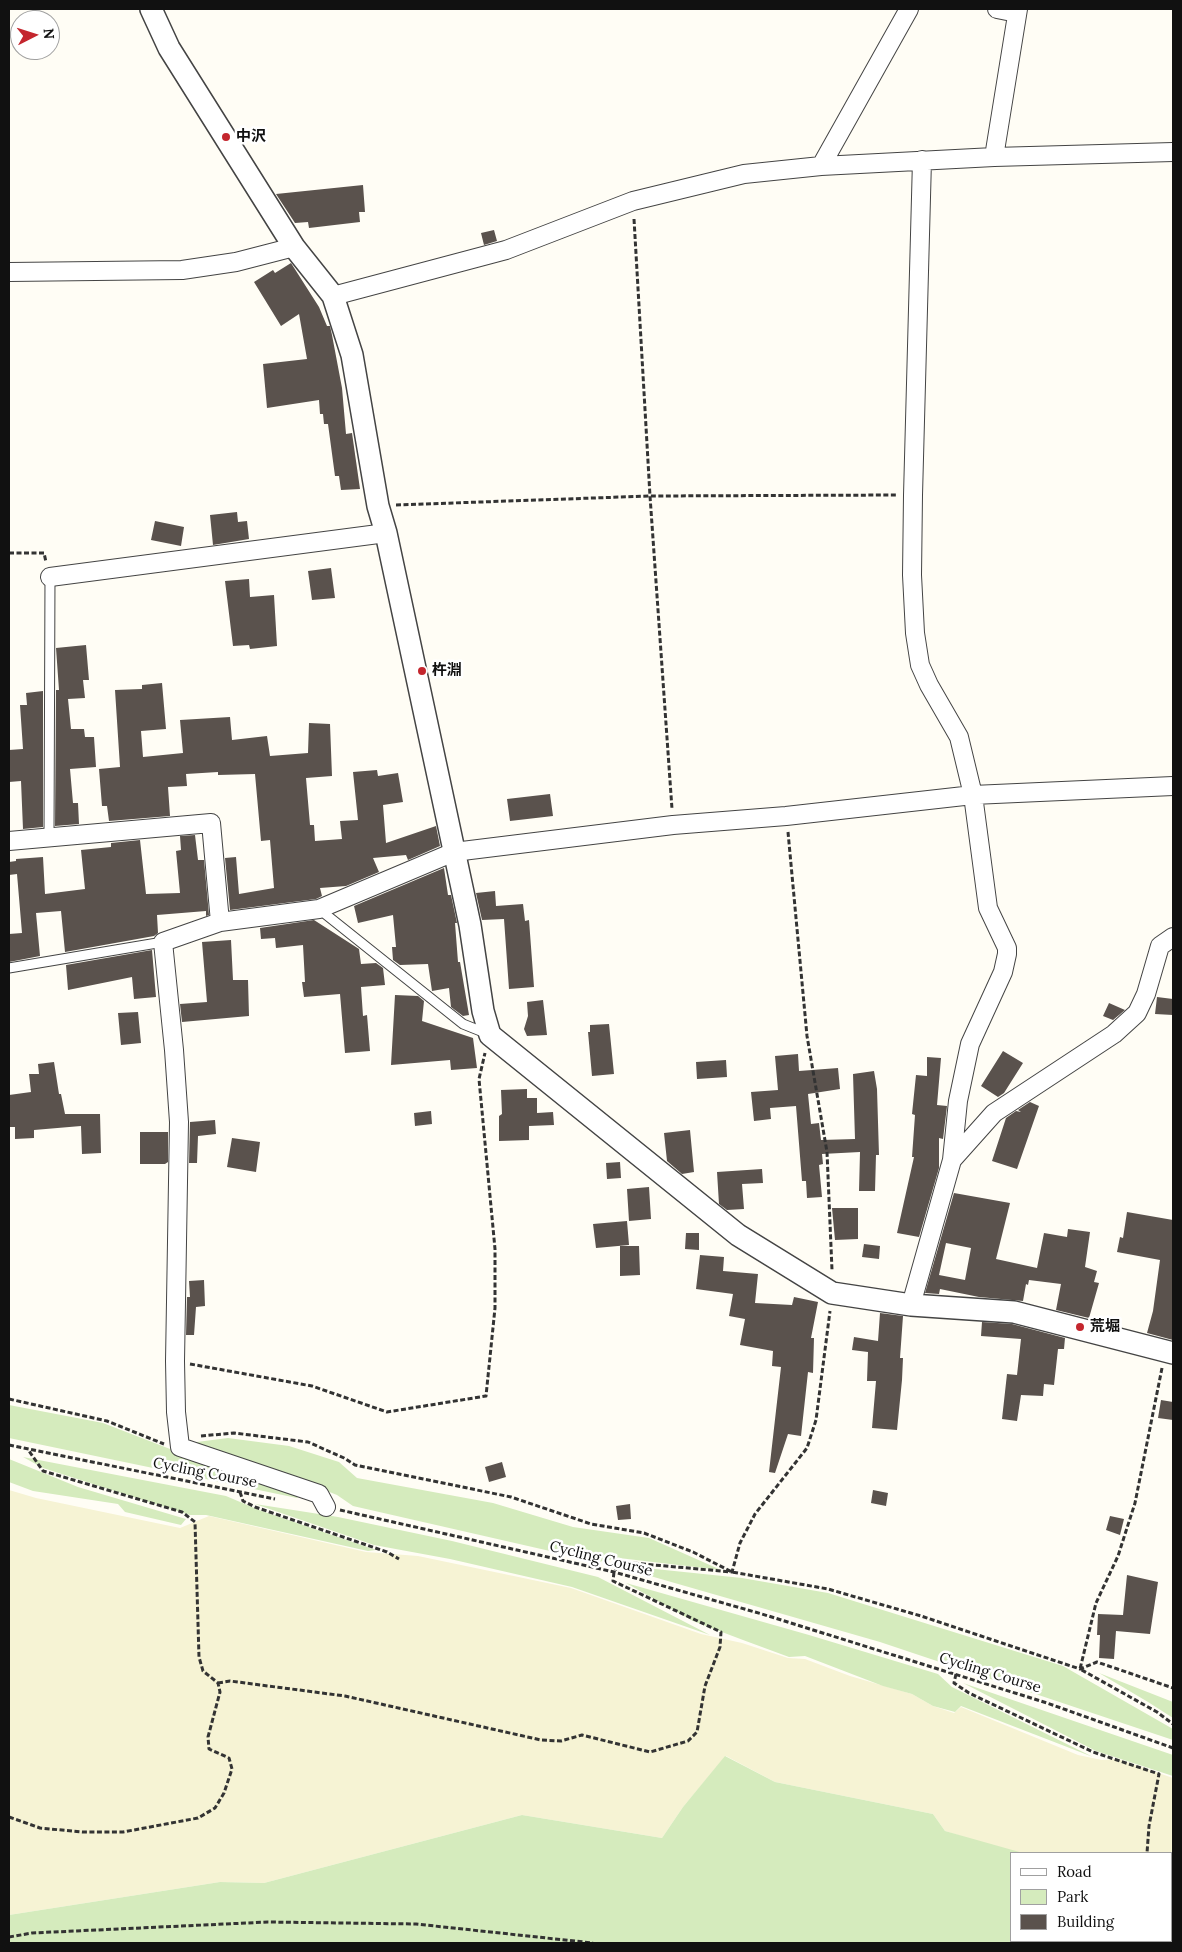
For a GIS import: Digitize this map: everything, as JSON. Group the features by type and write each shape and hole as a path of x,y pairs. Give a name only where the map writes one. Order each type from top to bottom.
{"street":[{"path":"150,9 169,48 294,247 333,296 352,354 378,506 386,533 470,925 483,1011 490,1036 738,1235 832,1293 911,1305 1014,1312 1169,1352"},
{"path":"821,166 910,9"},
{"path":"994,157 1018,11 996,9"},
{"path":"333,296 506,250 633,200 744,174 821,166 922,160 1173,152"},
{"path":"911,1305 952,1160 958,1101 970,1044 1003,972 1007,954 988,908 973,795 959,737 929,685 920,665 915,633 912,495 922,160"},
{"path":"9,272 182,270 236,262 294,247"},
{"path":"50,577 386,533"},
{"path":"326,1507 319,1494 180,1447 175,1361 179,1122 163,942 220,922 319,909 454,852 673,825 786,816 973,795 1173,786"},
{"path":"9,841 211,823 220,922"},
{"path":"952,1160 994,1113 1114,1034 1138,1013 1146,994 1160,946 1173,936"}],"lane":[{"path":"49,836 50,577"},
{"path":"319,909 463,1024 490,1036"},
{"path":"9,968 163,942"}],"path":[{"path":"633,200 650,496 673,825"},
{"path":"378,506 650,496 912,495"},
{"path":"9,553 44,553 50,577"},
{"path":"732,1572 740,1543 755,1514 807,1448 816,1420 832,1293 827,1152 806,1036 786,816"},
{"path":"175,1361 312,1386 387,1412 486,1396 495,1308 495,1249 479,1079 490,1036"},
{"path":"1080,1669 1096,1603 1118,1556 1135,1503 1169,1352"},
{"path":"9,1399 107,1421 166,1444 178,1438 234,1433 308,1442 356,1465 511,1497 591,1524 644,1532 693,1552 732,1572"},
{"name":"Cycling Course","path":"9,1445 280,1499"},
{"path":"9,1817 40,1828 82,1832 123,1832 198,1818 216,1808 232,1769 229,1758 209,1749 208,1737 220,1692 218,1683 204,1671 199,1656 195,1522 182,1512 43,1471 29,1450"},
{"path":"240,1492 243,1501 255,1507 387,1552 399,1560"},
{"name":"Cycling Course","path":"326,1507 614,1572 762,1614 1047,1703 1173,1748"},
{"path":"218,1683 230,1681 345,1696 540,1740 561,1741 582,1735 650,1752 688,1741 697,1732 705,1686 720,1647 721,1632 613,1581 614,1572 620,1562 732,1572 828,1589 921,1616 1080,1669 1158,1712 1173,1724"},
{"path":"1080,1669 1097,1662 1173,1688"},
{"path":"956,1674 954,1683 969,1693 1093,1752 1159,1774 1148,1826 1147,1852"},
{"path":"9,1937 51,1932 268,1922 416,1924 593,1943"}],"shaded area":[{"path":"9,1490 36,1498 180,1528 209,1516 366,1552 418,1556 571,1588 701,1634 742,1643 788,1658 805,1659 850,1676 912,1694 933,1706 954,1713 961,1707 1078,1755 1102,1760 1118,1759 1173,1778 1173,1943 1160,1942 1172,1942 1172,1852 1012,1852 945,1831 933,1814 775,1782 726,1756 683,1807 662,1838 522,1815 264,1883 220,1882 9,1915"}],"green space":[{"path":"9,1405 103,1423 183,1454 300,1494 297,1498 9,1438"},
{"path":"228,1438 289,1446 339,1462 357,1478 493,1503 573,1527 649,1538 721,1570 619,1558 598,1562 353,1506 337,1495 267,1467 189,1443"},
{"path":"23,1457 226,1496 259,1510 376,1550 368,1551 206,1515 190,1515 43,1468"},
{"path":"9,1459 78,1487 186,1519 181,1525 125,1512 118,1504 33,1491 9,1482"},
{"path":"255,1504 338,1517 452,1541 598,1577 710,1635 572,1587 450,1559 374,1545"},
{"path":"626,1566 742,1578 828,1593 1063,1666 1173,1729 1173,1740 880,1642 626,1569"},
{"path":"626,1583 938,1674 952,1687 1093,1757 961,1706 955,1712 933,1706 912,1694 883,1686 805,1656 789,1657 743,1640 693,1621"},
{"path":"1099,1673 1173,1702 1173,1718 1148,1702"},
{"path":"963,1683 1173,1755 1173,1776 1096,1751"},
{"path":"725,1756 775,1782 933,1814 945,1831 1019,1852 1010,1852 1010,1942 1156,1943 9,1943 9,1915 220,1882 264,1883 522,1815 662,1838 683,1807"}],"building":[{"path":"363,185 365,212 359,212 360,222 309,228 308,222 295,223 276,194"},
{"path":"494,230 497,241 484,245 481,233"},
{"path":"291,263 319,307 327,326 330,326 342,388 346,434 352,433 360,489 341,490 339,476 335,476 328,424 324,424 323,414 320,414 319,400 267,408 263,364 307,359 299,314 281,326 254,282 273,270 275,273"},
{"path":"237,512 238,522 247,521 249,539 213,545 210,515"},
{"path":"155,521 184,527 181,546 151,540"},
{"path":"331,568 335,598 312,600 308,571"},
{"path":"249,579 250,597 274,595 277,646 250,649 249,645 233,646 225,581"},
{"path":"86,645 89,680 83,680 85,698 68,699 71,729 84,729 85,737 94,737 96,767 70,769 73,803 78,803 79,824 55,826 56,690 59,690 56,648"},
{"path":"162,683 166,729 141,731 143,757 183,753 180,720 230,717 232,740 267,736 270,756 308,753 309,723 330,724 332,776 306,778 310,825 314,825 315,841 342,839 340,821 358,820 353,772 377,770 378,776 398,773 403,802 383,805 386,843 436,826 440,846 408,860 406,855 373,858 379,872 346,886 320,888 322,896 316,899 230,910 225,858 236,857 239,894 274,888 270,840 261,841 255,774 218,775 218,772 186,774 187,786 168,787 170,816 109,821 107,806 102,806 99,769 120,767 115,690 142,689 142,685"},
{"path":"43,691 43,827 23,829 21,781 9,782 9,750 23,749 20,705 27,705 26,693"},
{"path":"550,794 553,816 510,821 507,799"},
{"path":"195,835 198,860 204,860 209,915 206,916 206,911 157,915 158,933 154,936 65,952 61,911 36,913 40,956 9,962 9,934 22,933 17,874 9,875 9,862 16,861 16,859 43,857 45,894 85,889 81,850 111,847 111,843 140,840 146,894 180,893 176,851 181,850 180,836"},
{"path":"444,868 448,895 451,895 457,923 455,923 458,962 460,962 469,1015 463,1016 451,1007 449,988 432,991 428,964 400,965 393,960 392,947 396,947 393,915 358,923 354,906"},
{"path":"495,891 496,906 523,904 525,921 529,920 534,987 509,989 504,919 482,920 476,893"},
{"path":"314,920 359,949 361,964 376,963 383,968 385,985 361,987 363,1016 367,1015 370,1051 345,1053 340,994 304,997 302,982 305,982 303,945 276,948 275,938 261,939 260,928"},
{"path":"231,940 233,980 248,980 249,1016 182,1022 180,1004 207,1002 202,942"},
{"path":"152,950 156,997 134,999 132,977 68,990 66,965"},
{"path":"395,995 418,996 424,1001 422,1021 473,1038 477,1068 451,1070 450,1060 391,1065"},
{"path":"1157,997 1173,999 1173,1015 1155,1014"},
{"path":"543,1000 547,1035 527,1036 524,1029 528,1016 527,1002"},
{"path":"1109,1003 1125,1010 1113,1020 1103,1016"},
{"path":"138,1012 141,1043 121,1045 118,1013"},
{"path":"609,1024 614,1074 592,1076 588,1032 590,1032 590,1025"},
{"path":"1003,1051 1023,1063 1004,1093 998,1097 981,1086"},
{"path":"798,1054 799,1071 838,1068 840,1089 808,1094 811,1124 819,1123 821,1140 855,1139 853,1074 874,1071 877,1089 879,1155 876,1155 875,1191 859,1191 860,1152 822,1154 823,1164 819,1165 822,1197 807,1198 806,1181 802,1181 796,1106 770,1108 771,1119 754,1121 751,1092 778,1090 775,1056"},
{"path":"927,1057 941,1058 937,1105 947,1106 943,1139 939,1138 939,1168 919,1237 897,1233 914,1157 912,1157 915,1115 912,1114 916,1075 927,1076"},
{"path":"726,1060 727,1077 697,1079 696,1062"},
{"path":"54,1062 59,1094 61,1094 65,1114 100,1114 101,1153 82,1154 81,1126 34,1130 34,1138 15,1139 15,1127 9,1127 9,1095 31,1092 29,1074 39,1074 38,1064"},
{"path":"527,1089 527,1098 537,1098 537,1113 553,1112 554,1125 529,1126 529,1140 499,1141 499,1116 502,1114 501,1090"},
{"path":"1030,1102 1039,1106 1017,1169 992,1161 1006,1118 1016,1111 1021,1112 1018,1110"},
{"path":"431,1111 432,1124 415,1126 414,1113"},
{"path":"215,1120 216,1134 198,1136 197,1163 189,1163 190,1122"},
{"path":"690,1130 694,1172 682,1174 667,1161 664,1133"},
{"path":"140,1132 168,1132 168,1162 165,1164 140,1164"},
{"path":"232,1138 260,1142 256,1172 227,1167"},
{"path":"620,1162 621,1178 607,1179 606,1163"},
{"path":"762,1169 763,1183 742,1184 744,1209 727,1210 719,1204 717,1172"},
{"path":"649,1187 651,1219 629,1221 627,1189"},
{"path":"954,1193 1010,1203 996,1259 1037,1268 1044,1233 1067,1237 1068,1229 1090,1232 1085,1267 1097,1271 1094,1282 1099,1283 1089,1318 1056,1310 1061,1284 1029,1280 1028,1285 1026,1284 1023,1301 979,1297 940,1289 939,1294 925,1293","holes":["946,1243 971,1248 965,1280 939,1275"]},
{"path":"832,1208 858,1208 858,1239 835,1240"},
{"path":"1127,1212 1173,1220 1173,1340 1147,1333 1153,1311 1160,1260 1117,1252 1120,1237 1123,1238"},
{"path":"627,1221 629,1245 596,1248 593,1224"},
{"path":"686,1233 699,1233 699,1250 685,1249"},
{"path":"864,1244 880,1246 879,1259 862,1257"},
{"path":"620,1246 639,1246 640,1275 620,1276"},
{"path":"700,1255 724,1257 723,1271 758,1274 755,1303 792,1305 794,1297 818,1302 811,1338 814,1338 813,1373 808,1372 801,1436 788,1434 775,1473 769,1472 781,1367 772,1366 773,1351 740,1345 745,1319 729,1316 733,1294 696,1289"},
{"path":"204,1280 205,1306 196,1307 194,1335 186,1335 187,1297 190,1297 189,1281"},
{"path":"880,1313 903,1316 900,1358 903,1358 902,1380 897,1430 872,1428 876,1381 867,1381 868,1352 852,1350 854,1337 878,1341"},
{"path":"982,1322 1012,1324 1065,1338 1064,1349 1058,1349 1054,1385 1044,1384 1043,1396 1021,1395 1017,1421 1002,1419 1007,1374 1017,1375 1021,1339 981,1336"},
{"path":"1161,1400 1173,1402 1173,1420 1158,1418"},
{"path":"502,1462 506,1477 489,1482 485,1467"},
{"path":"873,1490 888,1493 886,1506 871,1503"},
{"path":"630,1504 631,1519 618,1520 616,1506"},
{"path":"1110,1516 1124,1519 1120,1535 1106,1530"},
{"path":"1127,1575 1158,1582 1150,1634 1116,1631 1114,1659 1099,1658 1100,1635 1097,1635 1098,1614 1123,1615"}],"place":[{"name":"中沢","path":"226,137"},
{"name":"杵淵","path":"422,671"},
{"name":"荒堀","path":"1080,1327"}]}
